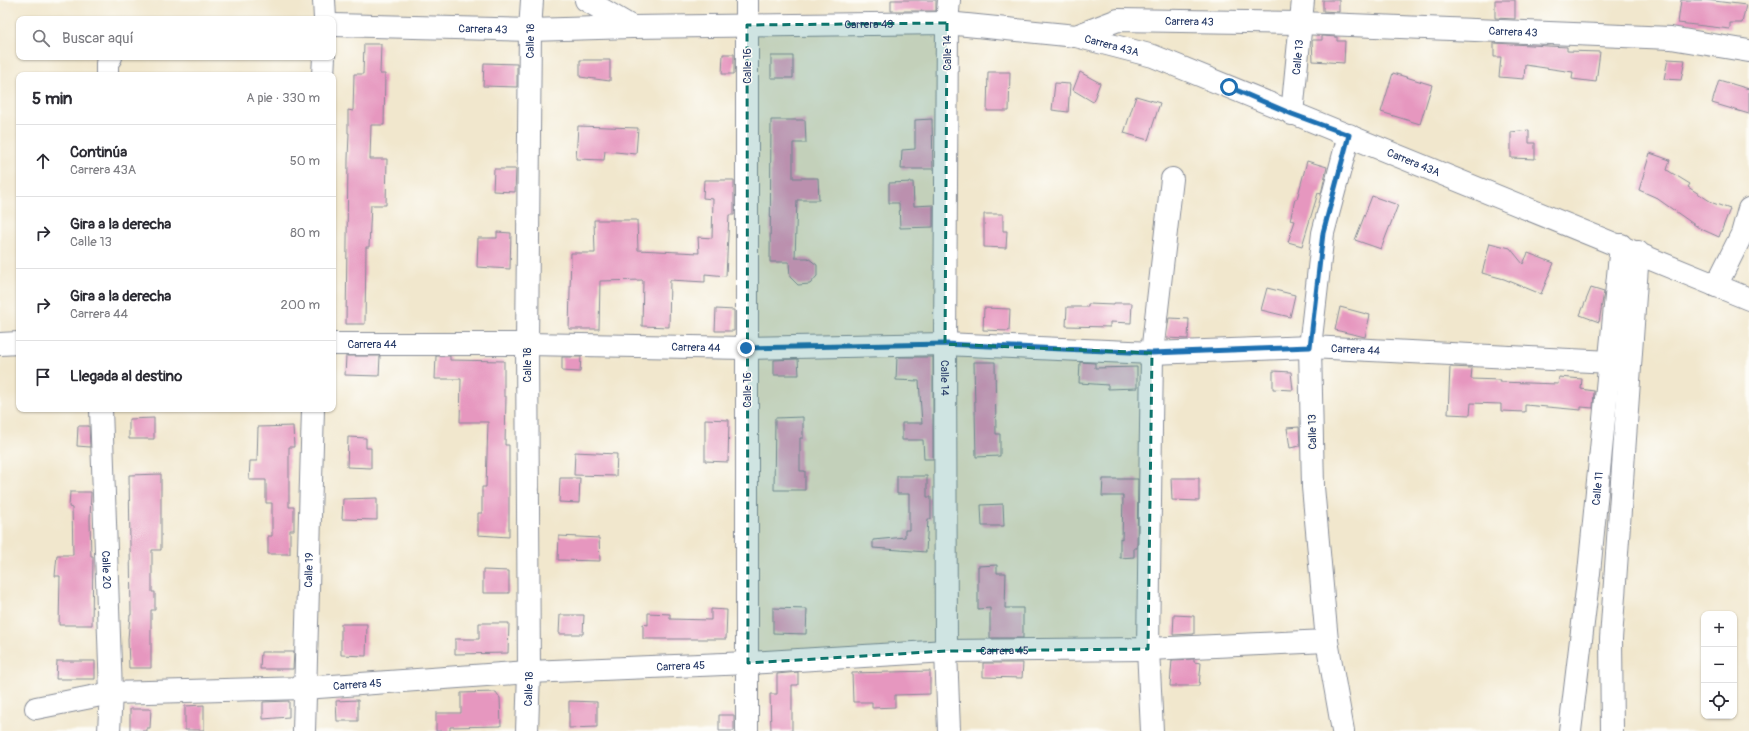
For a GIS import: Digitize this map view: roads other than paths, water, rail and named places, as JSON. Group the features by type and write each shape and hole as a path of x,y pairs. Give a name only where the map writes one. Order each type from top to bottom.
{"street":[{"path":"324,0 325,16"},
{"name":"Calle 18","path":"527,731 529,672 527,344 530,30 532,0"},
{"path":"586,0 632,27"},
{"name":"Calle 16","path":"747,0 747,731"},
{"name":"Calle 14","path":"949,0 947,23 945,344 946,651 949,731"},
{"name":"Calle 13","path":"1292,114 1303,0"},
{"name":"Carrera 43","path":"336,25 530,30 747,25 947,23 1076,36 1118,20 1300,23 1671,38 1749,51"},
{"name":"Carrera 43A","path":"1076,36 1153,56 1292,114 1349,135 1749,299"},
{"path":"107,72 107,63 109,60"},
{"path":"323,72 324,60"},
{"name":"Calle 13","path":"1343,731 1327,641 1313,487 1310,347 1323,233 1349,135"},
{"path":"1152,731 1148,649 1152,353 1172,179"},
{"path":"1716,286 1742,234 1749,209"},
{"path":"1612,731 1611,639 1629,249"},
{"name":"Calle 11","path":"1570,731 1589,573 1611,362 1629,249"},
{"path":"0,344 16,343"},
{"name":"Carrera 44","path":"336,344 527,344 746,348 945,344 1152,353 1310,347 1611,362"},
{"name":"Calle 20","path":"101,412 111,693 109,731"},
{"name":"Calle 19","path":"304,731 313,412"},
{"name":"Carrera 45","path":"36,708 111,693 304,688 529,672 748,663 946,651 1148,649 1327,641"}]}
